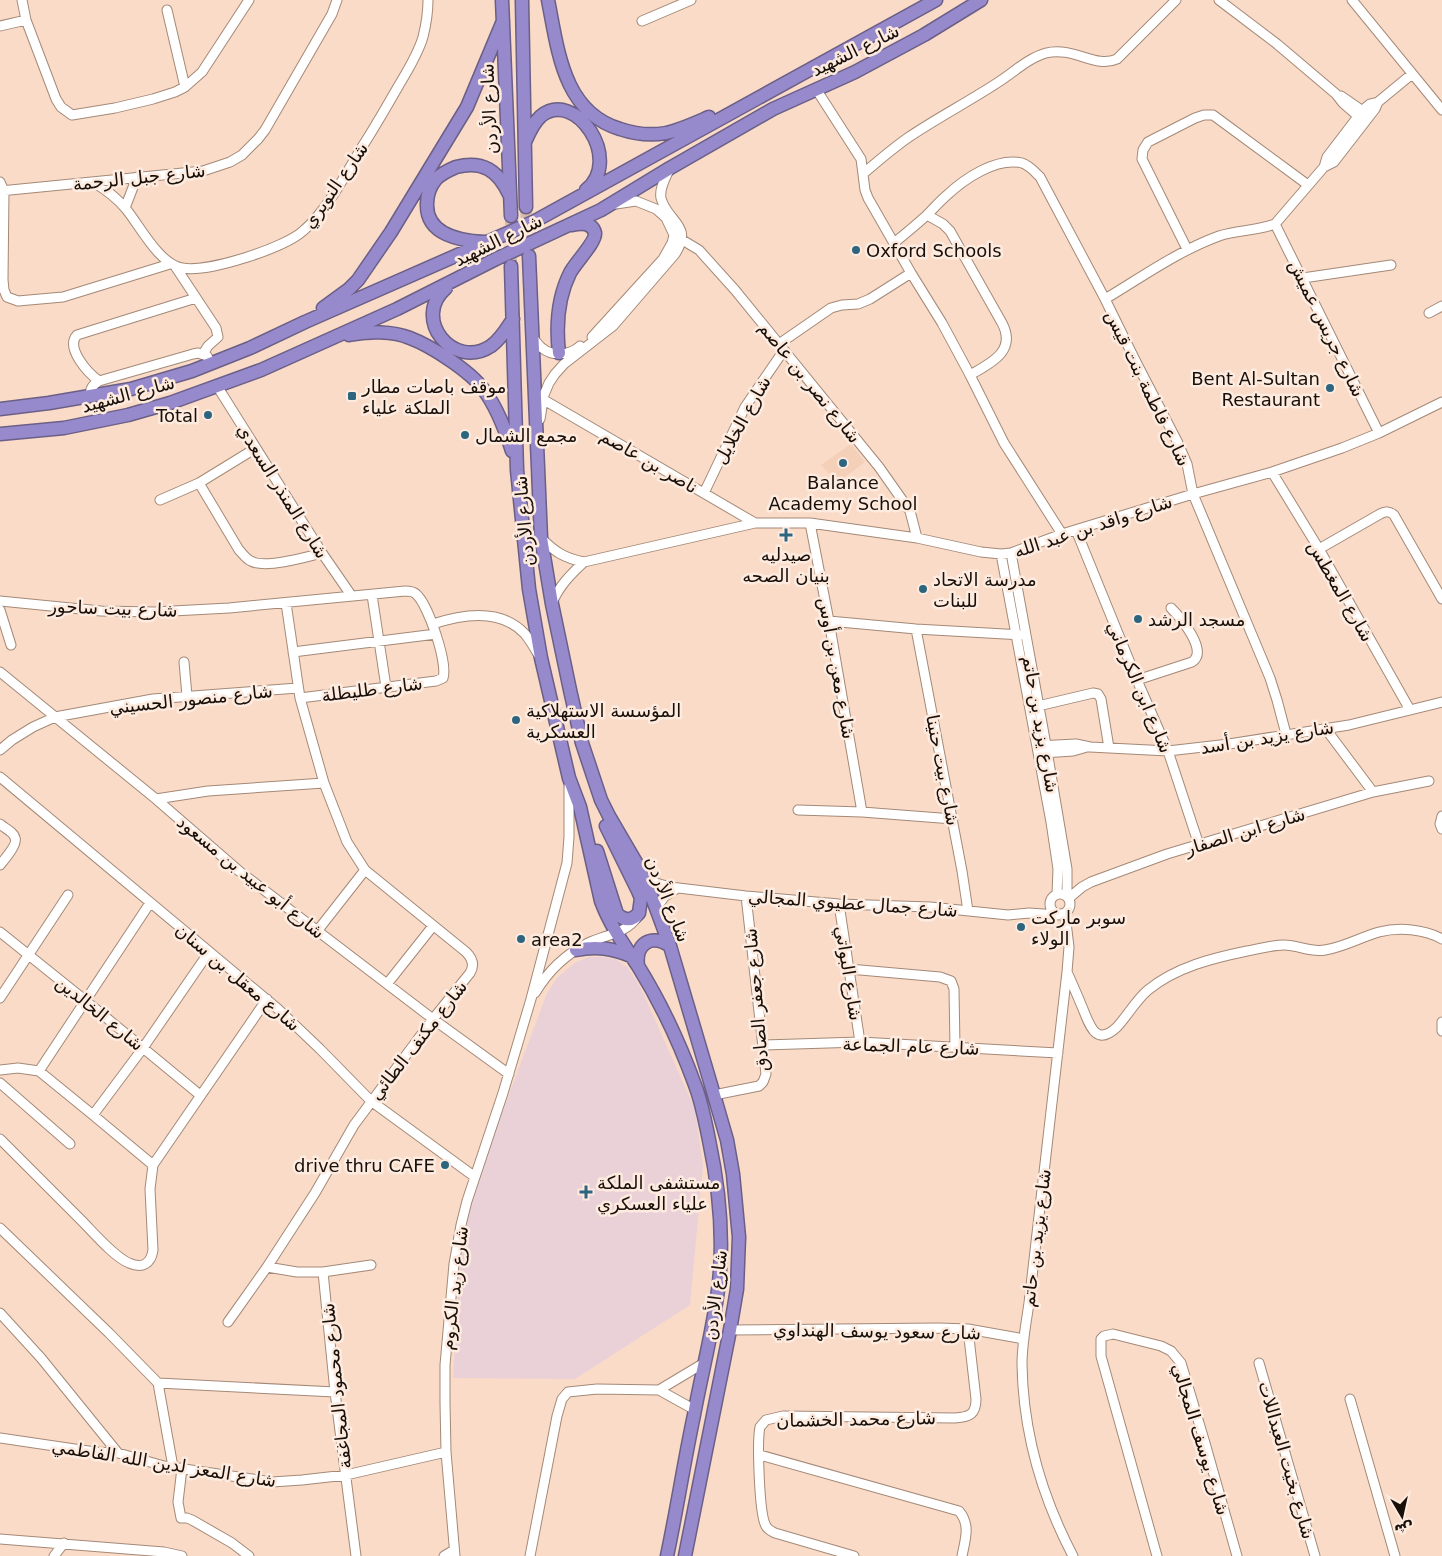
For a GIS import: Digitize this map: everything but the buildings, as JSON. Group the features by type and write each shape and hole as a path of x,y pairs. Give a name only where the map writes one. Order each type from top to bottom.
{"highway":[{"name":"شارع الأردن","path":"502,0 511,216"},
{"name":"شارع الأردن","path":"522,0 526,206"},
{"path":"548,0 559,53 572,91 583,108 603,122 629,132 642,134 665,133 758,98"},
{"name":"شارع الشهيد","path":"0,409 90,397 152,384 212,364 272,338 535,221 936,0"},
{"name":"شارع الشهيد","path":"0,434 50,430 107,420 170,403 262,370 397,309 601,210 777,107 816,88 856,72 924,35 981,0"},
{"path":"305,322 353,285 386,240 467,107 502,21"},
{"path":"524,145 535,124 541,116 548,112 556,110 567,112 582,120 594,134 599,152 599,165 594,183 576,198"},
{"path":"487,242 460,240 438,229 432,222 428,212 427,197 430,188 437,178 445,172 463,165 476,165 488,169 498,176 510,196"},
{"path":"562,359 559,315 562,292 574,266 592,244 595,237 593,229 584,223 567,226"},
{"name":"شارع الأردن","path":"529,256 540,538 552,604 582,742 601,800 644,876 670,946 727,1140 733,1174 739,1237 737,1289 685,1556"},
{"name":"شارع الأردن","path":"510,266 517,465 528,580 540,658 569,778 580,807 601,901 617,934 666,1018 702,1106 714,1160 722,1222 719,1284 667,1556"},
{"path":"469,273 452,282 438,296 434,304 434,324 442,340 457,350 464,352 483,350 496,342 512,319"},
{"path":"321,343 356,333 373,332 410,338 452,362 482,387 494,406 517,465"},
{"path":"580,807 587,820 617,914 628,920 635,918 639,913 641,898 606,827 601,800"},
{"path":"576,950 598,947 615,950 634,961 643,945 649,941 656,940 670,946"}],"street":[{"path":"22,0 26,20 56,99 61,107 72,115 143,102 185,87 202,72 249,0"},
{"name":"شارع جبل الرحمة","path":"2,191 203,171 224,165 242,155 265,130 329,21 337,0"},
{"name":"شارع النويري","path":"172,265 191,269 201,268 243,257 275,247 294,238 310,224 342,180 382,116 410,66 422,38 428,14 428,0"},
{"path":"642,21 691,0"},
{"path":"864,173 910,136 969,101 1035,58 1052,52 1070,52 1101,62 1117,58 1176,0"},
{"path":"1219,0 1336,94 1347,99 1364,116"},
{"path":"1352,0 1442,110"},
{"path":"166,10 185,87"},
{"path":"0,26 26,20"},
{"path":"1105,299 1187,249 1232,232 1275,224 1324,167 1334,162 1364,116 1375,109 1378,102 1412,74"},
{"path":"816,88 858,153 864,173 865,190 868,198 911,273 934,308 1004,443 1062,534"},
{"path":"1187,249 1142,159 1143,150 1148,142 1195,118 1213,115 1308,185"},
{"name":"شارع فاطمة بنت قيس","path":"894,243 965,179 986,169 1007,162 1023,163 1040,177 1177,441 1187,464 1193,494 1270,678 1286,734"},
{"name":"شارع نصر بن عاصم","path":"670,168 662,186 661,197 664,206 682,233 682,239"},
{"path":"125,208 137,177"},
{"path":"0,182 2,191 3,280 7,297 18,301 63,296 172,265"},
{"path":"93,182 109,193 125,208 159,253 172,265 216,328 218,337 208,346 203,354"},
{"path":"536,440 549,382 562,359 593,336 663,260 672,243 674,235 666,218 648,204 636,201 627,202 601,210"},
{"path":"927,215 943,224 950,231 1007,334 1001,354 970,375"},
{"name":"شارع جريس عميش","path":"1275,224 1379,433"},
{"name":"شارع نصر بن عاصم","path":"674,235 699,250 712,263 879,467 910,511 917,538"},
{"path":"562,359 613,326 676,254 682,239"},
{"path":"1303,278 1391,265"},
{"name":"شارع الخلايل","path":"704,493 745,407 781,347 831,308 862,303 911,273"},
{"path":"99,381 88,372 80,360 73,344 77,335 196,298"},
{"path":"1429,312 1442,306"},
{"path":"532,336 542,348 562,359"},
{"path":"90,397 92,386 99,381 193,354 203,354 212,364"},
{"name":"شارع المنذر السعدي","path":"217,386 351,596"},
{"name":"ناصر بن عاصم","path":"544,400 755,523"},
{"name":"شارع واقد بن عبد الله","path":"584,562 755,523 810,523 917,538 1001,554 1011,553 1062,534 1272,472 1342,448 1379,433 1442,402"},
{"path":"160,500 199,483 256,448"},
{"name":"شارع المغطس","path":"1272,472 1319,549 1410,710"},
{"path":"199,483 240,550 252,562 289,561 322,553"},
{"path":"1319,549 1380,514 1387,511 1390,512 1394,515 1442,600"},
{"name":"شارع معن بن أوس","path":"810,523 830,621 862,812"},
{"name":"شارع ابن الكرماني","path":"1076,530 1168,751 1199,845"},
{"path":"540,538 559,554 569,559 584,562"},
{"name":"شارع يزيد بن حاتم","path":"1011,553 1020,635 1067,869 1064,896"},
{"name":"شارع يزيد بن حاتم","path":"1001,554 1038,706 1042,749"},
{"path":"552,604 556,593 564,582 584,562"},
{"name":"شارع بيت ساحور","path":"0,601 101,611 154,612 410,591 419,598 432,624"},
{"path":"372,595 386,687"},
{"name":"شارع مكنف الطائي","path":"228,1322 267,1268 371,1101 470,973 473,966 469,955 365,870 347,842 324,783 300,698 286,602"},
{"path":"1137,680 1192,662 1198,656 1194,640 1181,619 1171,608"},
{"path":"0,610 11,645"},
{"path":"293,652 436,634 432,624 467,616 490,616 503,619 515,625 526,635 540,658"},
{"path":"830,621 916,629 1020,635"},
{"name":"شارع بيت حنينا","path":"916,629 968,911"},
{"name":"شارع طليطلة","path":"300,698 436,681 443,678 444,664 436,634"},
{"path":"184,662 187,696"},
{"name":"شارع أبو عبيد بن مسعود","path":"0,672 156,799 239,871 433,1019 509,1074"},
{"name":"شارع منصور الحسيني","path":"0,750 33,727 55,717 130,702 298,688"},
{"path":"1038,706 1093,693 1098,694 1101,699 1109,748"},
{"name":"شارع يزيد بن أسد","path":"1042,749 1073,751 1090,747 1168,751 1229,744 1349,724 1442,702"},
{"path":"1326,728 1373,792"},
{"name":"شارع معقل بن سنان","path":"0,777 267,999 371,1101 475,1176"},
{"name":"شارع زيد الكروم","path":"454,1553 444,1403 445,1365 454,1264 461,1225 531,999 566,862 570,823 569,778"},
{"name":"شارع ابن الصفار","path":"1064,896 1091,882 1167,854 1373,792 1429,781"},
{"path":"156,799 208,791 324,783"},
{"path":"798,810 862,812 952,819"},
{"path":"1442,816 1440,824 1442,829"},
{"path":"0,824 15,836 16,841 0,865"},
{"path":"318,930 365,870"},
{"name":"شارع جمال عطيوي المجالي","path":"644,876 656,883 676,888 746,896 839,904 930,907 1008,915 1029,913 1062,914"},
{"path":"656,908 665,896 676,888"},
{"path":"0,998 68,895"},
{"name":"شارع جعفر الصادق","path":"714,1095 759,1086 766,1074 746,896"},
{"path":"1064,896 1071,906 1062,914 1051,910 1052,898 1064,896"},
{"path":"39,1071 150,903"},
{"name":"شارع البواتي","path":"839,904 860,1042"},
{"name":"شارع جمال عطيوي المجالي","path":"1029,913 1050,905"},
{"path":"617,934 634,922 639,913"},
{"name":"شارع يزيد بن حاتم","path":"1062,914 1069,947 1067,972 1024,1339 1023,1378 1025,1414 1037,1466 1058,1525 1073,1556"},
{"path":"387,984 433,926"},
{"path":"1067,972 1089,1025 1096,1034 1104,1035 1117,1027 1140,997 1150,988 1192,965 1216,957 1284,945 1308,951 1328,950 1380,932 1393,930 1432,933 1442,939"},
{"name":"شارع الخالدين","path":"0,932 86,1000 200,1096"},
{"name":"شارع زيد الكروم","path":"531,999 551,971 576,950 617,934"},
{"path":"93,1115 143,1048 209,952"},
{"path":"849,969 940,977 950,981 954,989 955,1047"},
{"path":"0,1139 122,1260 134,1265 147,1264 152,1257 150,1189 153,1165 267,999"},
{"path":"1442,1022 1442,1031"},
{"name":"شارع عام الجماعة","path":"764,1045 860,1042 1058,1053"},
{"path":"0,1070 18,1068 39,1071 153,1165"},
{"path":"0,1083 70,1144"},
{"path":"0,1228 158,1383 173,1467"},
{"path":"267,1268 297,1272 323,1272 371,1265"},
{"name":"شارع محمود المجاغفة","path":"323,1272 335,1392 356,1556"},
{"path":"0,1313 41,1358 118,1453"},
{"name":"شارع سعود يوسف الهنداوي","path":"730,1330 968,1329 1024,1339"},
{"name":"شارع محمد الخشمان","path":"854,1556 769,1530 763,1520 759,1430 762,1424 771,1418 783,1416 963,1418 970,1415 976,1407 976,1399 968,1329"},
{"name":"شارع يوسف المجالي","path":"1157,1556 1101,1356 1101,1339 1108,1334 1119,1335 1166,1348 1179,1360 1203,1434 1237,1556"},
{"path":"659,1390 704,1363"},
{"name":"شارع بخيت العبداللات","path":"1259,1363 1315,1556"},
{"path":"158,1383 335,1392"},
{"path":"530,1556 556,1423 562,1399 568,1392 597,1389 659,1390 694,1410"},
{"path":"1350,1399 1394,1556"},
{"name":"شارع المعز لدين الله الفاطمي","path":"0,1438 95,1452 118,1453 153,1464 272,1482 310,1480 346,1475 446,1452"},
{"path":"760,1456 959,1511 966,1523 967,1532 962,1556"},
{"path":"182,1468 178,1502 181,1518 192,1520 232,1543 249,1556"},
{"path":"0,1538 64,1543 126,1552 164,1552 182,1556"},
{"path":"54,1556 64,1543"},
{"path":"444,1556 454,1553"}],"shaded area":[{"name":"Balance Academy School","path":"851,444 865,462 837,483 821,465"},
{"name":"مستشفى الملكة علياء العسكري","path":"589,957 615,959 627,967 643,993 695,1109 703,1166 690,1305 575,1379 453,1378 462,1219 547,993 557,978 566,970 576,962"}],"tunnel":[{"path":"526,207 529,254"},
{"path":"511,216 511,261"}],"place":[{"name":"Oxford Schools","path":"856,250"},
{"name":"Bent Al-Sultan Restaurant","path":"1330,388"},
{"name":"موقف باصات مطار الملكة علياء","path":"352,396"},
{"name":"Total","path":"208,415"},
{"name":"مجمع الشمال","path":"465,435"},
{"name":"Balance Academy School","path":"843,463"},
{"name":"صيدليه بنيان الصحه","path":"786,535"},
{"name":"مدرسة الاتحاد للبنات","path":"923,589"},
{"name":"مسجد الرشد","path":"1138,619"},
{"name":"المؤسسة الاستهلاكية العسكرية","path":"516,720"},
{"name":"سوبر ماركت الولاء","path":"1021,927"},
{"name":"area2","path":"521,939"},
{"name":"drive thru CAFE","path":"445,1165"},
{"name":"مستشفى الملكة علياء العسكري","path":"586,1192"}]}
